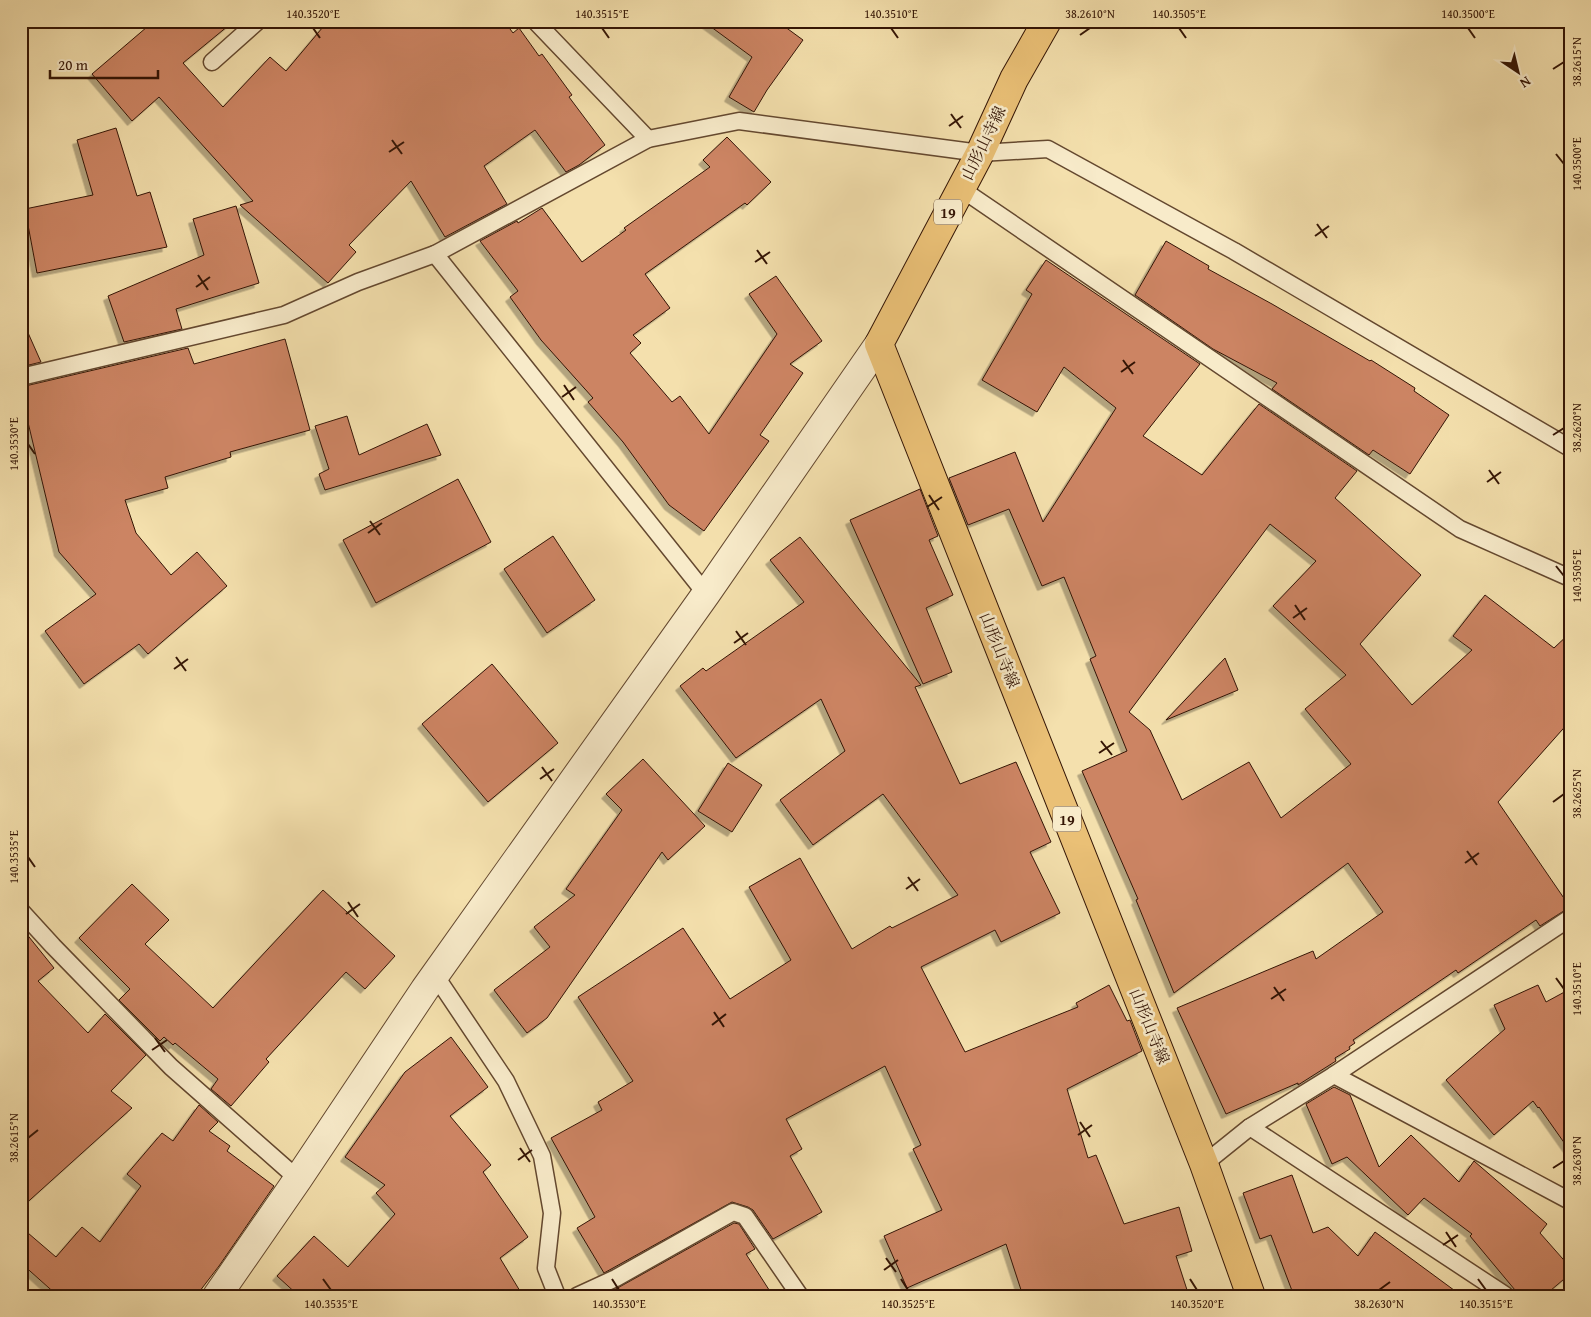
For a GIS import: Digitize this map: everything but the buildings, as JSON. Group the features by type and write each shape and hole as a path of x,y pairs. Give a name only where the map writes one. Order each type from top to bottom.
{"main road":[{"name":"山形山寺線","path":"1047,21 1014,79 980,153 879,344 1204,1164 1250,1296"}],"street":[{"path":"217,1296 435,975 706,594 879,344"}],"lane":[{"path":"212,62 258,21"},
{"path":"535,21 648,138"},
{"path":"21,377 284,315 358,282 435,254 648,138 739,121 980,153 1048,149 1234,251 1570,448"},
{"path":"960,188 1460,529 1570,578"},
{"path":"435,254 706,594"},
{"path":"21,911 171,1067 298,1179"},
{"path":"1204,1164 1250,1127 1334,1075 1570,918"},
{"path":"435,975 506,1081 542,1156 552,1213 546,1268 557,1296"},
{"path":"1334,1075 1570,1201"},
{"path":"1250,1127 1505,1296"},
{"path":"577,1296 616,1278 733,1212 745,1216 800,1296"}]}
